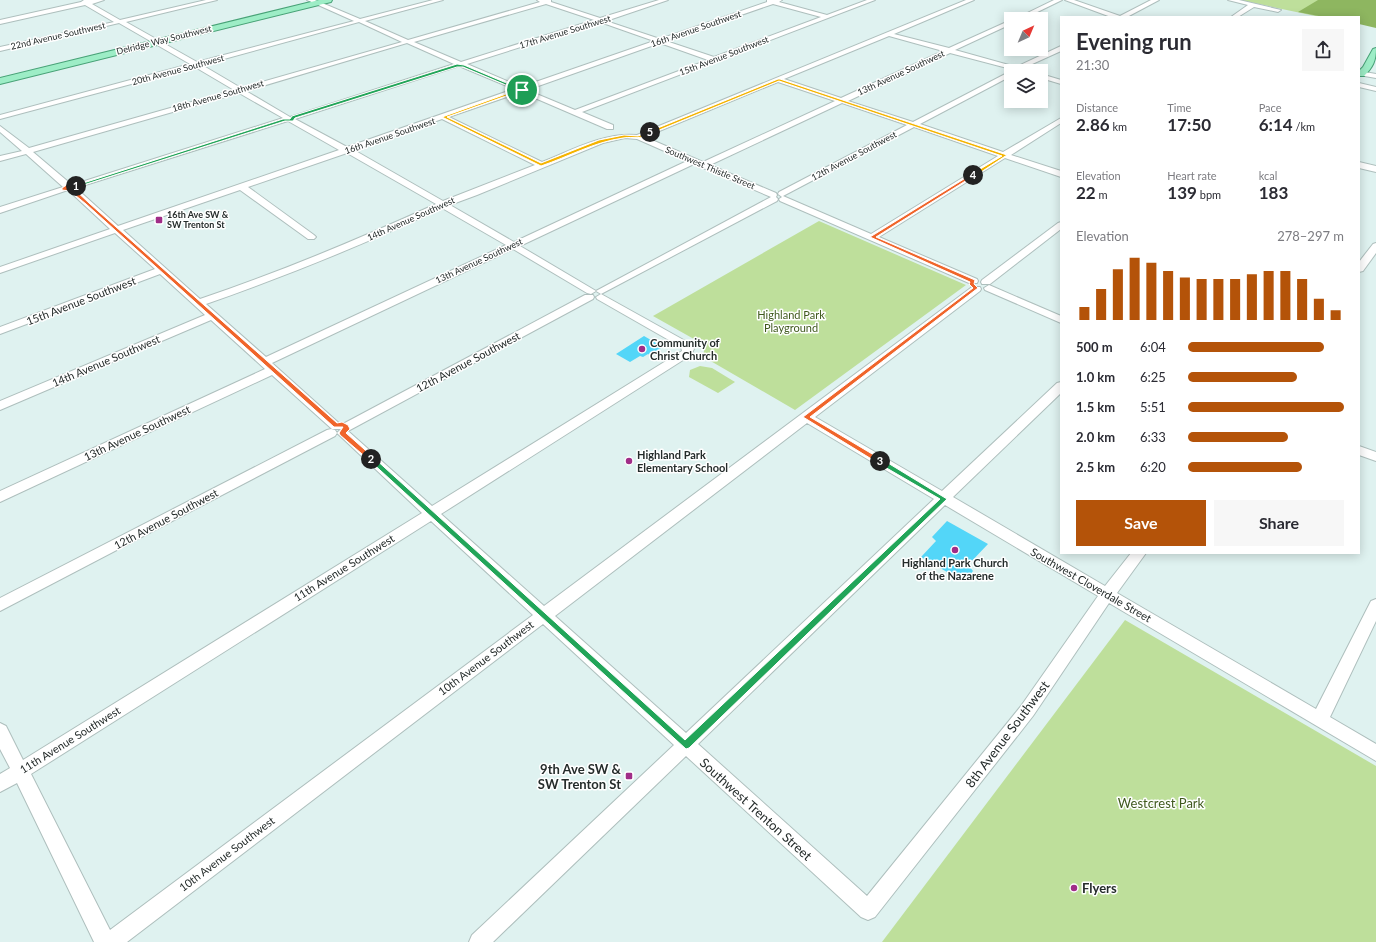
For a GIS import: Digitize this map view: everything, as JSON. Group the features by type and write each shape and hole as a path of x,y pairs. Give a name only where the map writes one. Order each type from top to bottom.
{"main road":[{"name":"Delridge Way Southwest","path":"0,81 313,1 328,0"},
{"path":"1360,74 1368,68 1376,51"}],"street":[{"path":"0,22 83,2 101,0"},
{"name":"22nd Avenue Southwest","path":"0,49 214,0"},
{"name":"20th Avenue Southwest","path":"0,117 440,0"},
{"name":"18th Avenue Southwest","path":"0,159 408,42 542,1 552,0"},
{"name":"17th Avenue Southwest","path":"0,210 665,0"},
{"name":"15th Avenue Southwest","path":"576,112 872,0"},
{"path":"888,34 887,31 890,28 959,0"},
{"path":"638,137 971,0"},
{"path":"1033,12 1059,0"},
{"path":"1068,0 1114,16"},
{"path":"1124,16 1156,0"},
{"path":"1230,0 1278,10"},
{"path":"313,1 610,127"},
{"path":"542,1 715,60"},
{"path":"773,1 827,17"},
{"name":"16th Avenue Southwest","path":"0,270 522,90 773,1"},
{"path":"83,2 339,147 348,150 596,294"},
{"path":"1236,16 1253,5"},
{"name":"13th Avenue Southwest","path":"704,165 1004,25"},
{"path":"888,34 1004,66"},
{"name":"12th Avenue Southwest","path":"1029,64 1060,48"},
{"path":"1360,74 1376,76"},
{"name":"12th Avenue Southwest","path":"0,605 339,430 1004,77"},
{"path":"1048,78 1060,82"},
{"path":"779,80 915,124 1060,174"},
{"path":"1360,85 1376,89"},
{"path":"444,117 541,165"},
{"path":"872,237 1060,121"},
{"name":"Southwest Trenton Street","path":"0,128 269,366 868,910"},
{"name":"Southwest Thistle Street","path":"624,136 638,137 1060,320"},
{"name":"14th Avenue Southwest","path":"198,303 248,286 374,236 442,204 474,193 601,141 624,136"},
{"name":"13th Avenue Southwest","path":"0,497 514,245 694,161"},
{"path":"1360,164 1376,169"},
{"path":"242,187 311,237"},
{"name":"10th Avenue Southwest","path":"111,942 1060,226"},
{"path":"1360,268 1376,246"},
{"name":"15th Avenue Southwest","path":"0,331 162,270"},
{"name":"11th Avenue Southwest","path":"0,784 684,356 688,351 684,345 596,294"},
{"name":"14th Avenue Southwest","path":"0,406 212,316"},
{"path":"480,942 1060,387"},
{"name":"Southwest Cloverdale Street","path":"806,417 1376,753"},
{"path":"1360,450 1376,457"},
{"name":"8th Avenue Southwest","path":"868,910 1027,711 1107,595 1138,554"},
{"path":"1320,720 1376,605"},
{"path":"0,731 105,942"}],"green space":[{"path":"1240,0 1376,0 1356,16 1315,16"},
{"path":"1318,0 1376,0 1376,28 1360,24 1360,16 1319,16 1298,12"},
{"name":"Highland Park Playground","path":"819,221 966,285 795,410 702,356 704,350 701,343 653,316"},
{"path":"700,366 712,368 735,382 718,393 689,377 690,370"},
{"name":"Westcrest Park","path":"1125,620 1376,766 1376,942 882,942"}],"building":[{"name":"Community of Christ Church","path":"644,336 663,347 650,355 648,354 643,357 640,356 630,362 616,354"},
{"name":"Highland Park Church of the Nazarene","path":"947,521 988,544 968,565 973,571 965,581 921,557 936,541 932,537"}],"place":[{"name":"16th Ave SW & SW Trenton St","path":"159,220"},
{"name":"Community of Christ Church","path":"642,349"},
{"name":"Highland Park Elementary School","path":"629,461"},
{"name":"Highland Park Church of the Nazarene","path":"955,550"},
{"name":"9th Ave SW & SW Trenton St","path":"629,776"},
{"name":"Flyers","path":"1074,888"}],"route":[{"path":"457,66 463,66 522,90 444,117 541,165 601,141 624,136 638,137 779,80 1005,155 872,237 973,281 971,284 976,288 806,417 944,499 686,745 343,433 347,429 346,426 342,424 336,426 71,189 63,189 68,186 79,185 284,120 292,120 294,117 457,66"}]}
